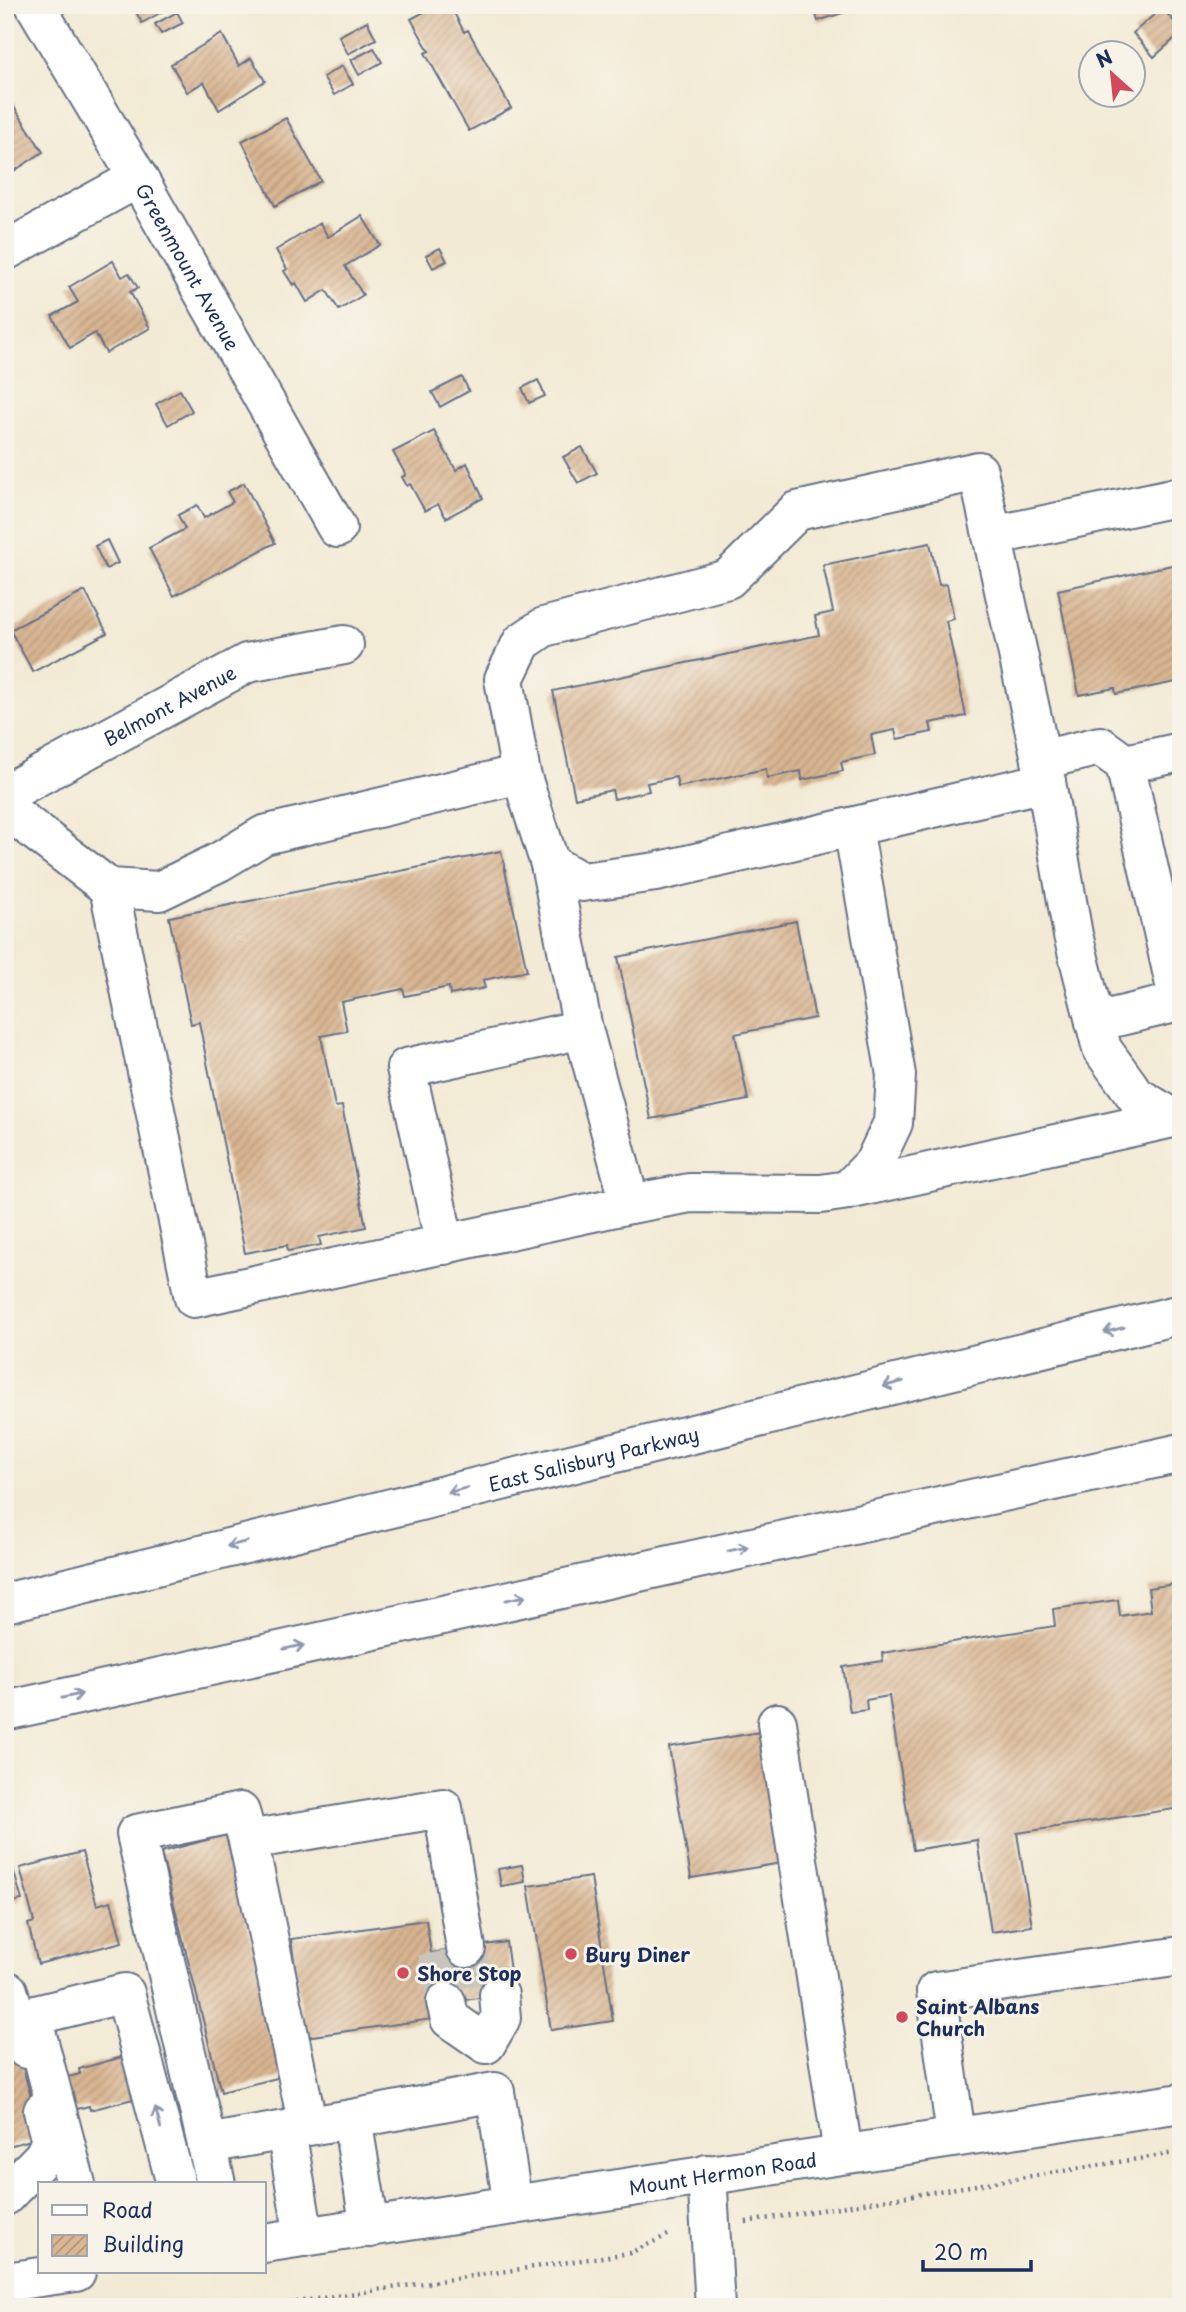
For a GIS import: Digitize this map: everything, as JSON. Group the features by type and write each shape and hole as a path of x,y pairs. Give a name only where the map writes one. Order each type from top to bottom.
{"main road":[{"name":"Greenmount Avenue","path":"35,5 138,178 337,528"},
{"path":"5,251 138,178"},
{"path":"630,1204 583,1029 550,864 522,774 505,679 522,642 544,627 727,579 797,511 978,471 1043,771 1073,935 1102,1049 1136,1096 1177,1117"},
{"path":"992,536 1181,496"},
{"name":"Belmont Avenue","path":"5,794 247,663 344,645"},
{"path":"550,864 582,881 656,872 853,827 1043,771 1100,746 1125,764 1180,1002 1095,1022"},
{"path":"1125,764 1181,752"},
{"path":"5,808 108,888 159,891 219,862 264,835 522,774"},
{"path":"848,1190 874,1163 893,1122 896,1075 853,827"},
{"path":"108,888 194,1298 630,1204 690,1193 821,1194 848,1190 1177,1117"},
{"path":"445,1245 406,1068 583,1029"},
{"name":"East Salisbury Parkway","path":"5,1603 1181,1314"},
{"path":"15,1711 1181,1453"},
{"path":"5,1590 136,1570"},
{"path":"777,1723 843,2153"},
{"path":"248,1840 443,1808 464,1948"},
{"path":"216,2182 136,1834 240,1812 248,1840 297,2128 304,2237"},
{"path":"956,2136 936,1992 1181,1956"},
{"path":"5,1992 8,1991 51,2142 43,2157 5,2196"},
{"path":"75,2182 32,2016 125,1993 175,2182"},
{"path":"486,2044 450,2019 474,1998 501,2018 486,2044 513,2205"},
{"path":"207,2144 495,2092"},
{"name":"Mount Hermon Road","path":"266,2243 1181,2103"},
{"path":"352,2119 370,2228"},
{"path":"707,2174 715,2307"},
{"path":"7,2278 53,2274"}],"building":[{"path":"132,5 174,5 142,23"},
{"path":"437,5 450,5 464,32 468,30 511,108 469,131 425,53 429,51 411,19"},
{"path":"813,5 864,5 864,6 818,21"},
{"path":"1162,8 1181,29 1181,33 1154,57 1148,50 1148,38 1137,38 1133,33"},
{"path":"177,12 183,23 161,34 155,24"},
{"path":"367,21 376,39 348,54 339,36"},
{"path":"222,34 239,66 251,58 265,81 219,110 204,82 187,92 171,64"},
{"path":"374,48 382,62 359,75 351,60"},
{"path":"342,66 353,84 334,95 323,77"},
{"path":"9,99 43,152 5,177 5,102"},
{"path":"286,118 321,181 275,206 242,141"},
{"path":"362,216 380,245 345,266 363,295 339,310 326,290 307,302 296,283 293,285 284,271 287,269 276,250 320,223 328,237"},
{"path":"440,248 447,261 433,268 426,255"},
{"path":"113,261 122,277 129,273 138,288 130,292 150,328 106,353 95,333 70,348 52,316 78,302 69,287"},
{"path":"462,377 469,391 440,407 432,392"},
{"path":"538,380 545,396 529,403 522,388"},
{"path":"180,390 192,411 168,425 156,404"},
{"path":"434,431 456,470 467,463 483,498 446,518 438,504 425,511 410,484 407,486 402,477 406,475 393,452"},
{"path":"582,447 597,473 578,483 563,457"},
{"path":"244,483 275,543 174,596 149,548 185,529 178,515 197,505 204,518 233,502 227,492"},
{"path":"107,540 118,563 106,569 95,546"},
{"path":"930,543 939,585 947,584 954,619 946,621 966,716 930,723 932,732 897,739 895,730 871,735 875,755 841,762 843,771 802,780 801,771 767,778 766,769 678,787 676,777 647,783 649,791 614,799 612,790 575,798 553,691 819,635 815,616 833,612 823,565"},
{"path":"1181,563 1181,681 1116,694 1115,688 1079,695 1058,590"},
{"path":"85,591 107,633 33,672 10,630"},
{"path":"501,851 527,971 483,980 485,988 450,995 449,987 405,996 403,989 341,1002 347,1031 321,1036 335,1107 342,1106 366,1227 319,1237 321,1245 288,1251 287,1245 245,1253 199,1022 191,1024 169,917"},
{"path":"796,921 815,1018 735,1034 748,1100 651,1119 618,957"},
{"path":"1181,1583 1181,1808 1017,1833 1032,1926 991,1932 977,1840 913,1850 889,1696 866,1700 867,1710 850,1712 843,1667 883,1661 882,1653 1055,1626 1053,1609 1118,1600 1120,1616 1151,1611 1148,1588"},
{"path":"761,1732 782,1863 691,1878 669,1747"},
{"path":"226,1835 285,2076 221,2092 161,1852"},
{"path":"82,1852 97,1905 111,1901 122,1942 38,1964 28,1924 34,1922 20,1868"},
{"path":"11,1862 22,1900 5,1904 5,1863"},
{"path":"522,1865 525,1882 501,1886 498,1869"},
{"name":"Bury Diner","path":"591,1877 613,2021 551,2030 528,1886"},
{"name":"Shore Stop","path":"426,1920 431,1953 506,1942 513,1993 438,2004 440,2018 305,2037 291,1939"},
{"path":"8,2014 42,2137 5,2147 5,2015"},
{"path":"133,2054 145,2096 90,2110 89,2106 73,2110 64,2078 80,2074 79,2069"}],"tunnel":[{"path":"466,1948 477,1998"},
{"path":"437,1952 446,2002"}],"place":[{"name":"Bury Diner","path":"571,1954"},
{"name":"Shore Stop","path":"403,1973"},
{"name":"Saint Albans Church","path":"902,2017"}]}
